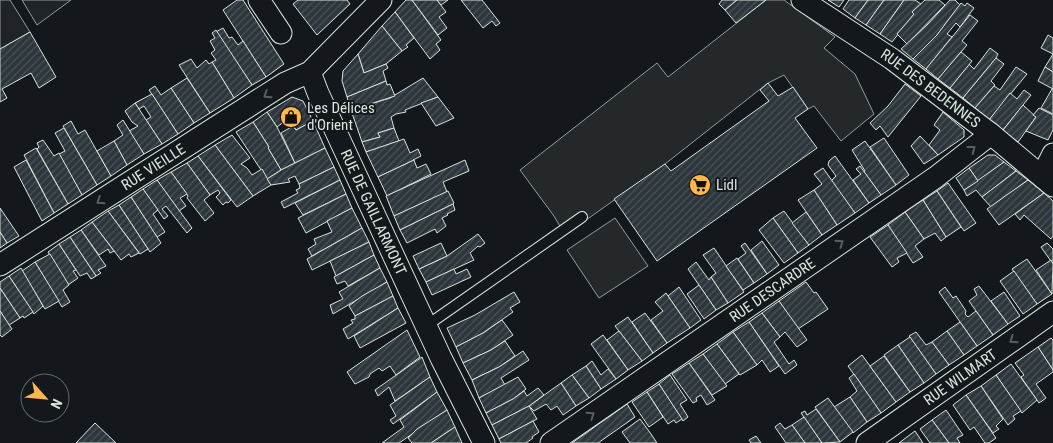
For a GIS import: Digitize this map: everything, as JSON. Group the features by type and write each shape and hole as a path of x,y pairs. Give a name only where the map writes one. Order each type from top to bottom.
{"street":[{"path":"259,0 281,33"},
{"path":"310,72 381,0"},
{"name":"RUE DES BEDENNES","path":"802,0 892,59 991,134 1047,181"},
{"name":"RUE VIEILLE","path":"0,265 285,83 310,72"},
{"name":"RUE DE GAILLARMONT","path":"310,72 426,326 484,443"},
{"name":"RUE DESCARDRE","path":"551,443 928,182 991,134"},
{"path":"1047,181 1053,154"},
{"name":"RUE WILMART","path":"867,443 1053,312"}],"lane":[{"path":"426,326 582,216"}],"shaded area":[{"path":"0,0 10,0 30,32 0,49"},
{"path":"22,0 71,0 37,25"},
{"path":"766,0 784,0 835,37 824,48 855,74 874,114 841,141 814,106 808,109 784,75 768,83 665,164 565,235 554,216 520,170 657,63 668,77"},
{"path":"615,218 648,266 599,298 567,250"}],"building":[{"path":"237,0 243,0 284,64 266,77 223,10"},
{"path":"298,0 347,0 350,4 317,35 293,4"},
{"path":"406,0 412,0 441,40 436,44 440,50 430,59 395,12"},
{"path":"412,0 437,0 446,12 439,17 447,28 438,35"},
{"path":"437,0 448,0 441,5"},
{"path":"461,0 482,0 500,23 496,26 492,21 483,28"},
{"path":"722,0 737,0 725,10 719,4"},
{"path":"737,0 766,0 736,23 725,10"},
{"path":"828,0 844,0 839,7"},
{"path":"849,0 868,0 855,18 843,9"},
{"path":"868,0 884,0 866,25 855,18"},
{"path":"884,0 904,0 880,34 866,25"},
{"path":"904,0 915,0 921,4 912,12 914,14 892,42 880,34"},
{"path":"925,0 939,0 945,5 907,44 897,34 914,14 912,12"},
{"path":"950,0 955,0 960,5 937,35 913,59 901,49"},
{"path":"961,3 965,6 967,3 974,8 960,27 956,23 947,34 952,37 926,69 913,59 937,35"},
{"path":"395,12 414,38 406,45 408,47 402,51 382,26"},
{"path":"970,15 978,21 962,41 967,45 938,79 926,69"},
{"path":"382,26 402,51 386,64 364,73 358,54"},
{"path":"223,28 229,38 232,37 238,45 243,41 266,77 252,85 216,32"},
{"path":"216,30 252,85 234,98 212,62 216,60 211,53 215,50 210,41 215,38 212,33"},
{"path":"30,32 56,77 39,88 31,73 2,89 7,98 0,102 0,49"},
{"path":"1048,35 1053,38 1053,54 1041,48"},
{"path":"990,48 998,54 996,58 963,98 950,88 969,64 974,69"},
{"path":"961,52 972,61 950,88 938,79"},
{"path":"358,54 364,73 386,64 388,68 383,71 386,81 347,97 342,81 343,71"},
{"path":"1053,54 1053,72 1045,67"},
{"path":"996,58 1004,64 991,81 995,85 975,108 963,98"},
{"path":"191,59 197,68 206,60 209,64 212,62 234,98 210,113 179,65"},
{"path":"1016,67 1027,74 989,120 975,108 994,86 1000,90"},
{"path":"1045,67 1053,72 1053,89 1038,81"},
{"path":"187,78 210,113 194,123 171,88"},
{"path":"423,78 438,97 405,110 406,112 396,114 391,117 394,128 378,133 380,137 362,142 351,110 390,98"},
{"path":"386,81 387,85 390,84 395,96 351,110 347,97"},
{"name":"Lidl","path":"768,83 778,96 793,87 808,109 795,118 817,148 657,261 614,199 665,164 671,171 769,101 760,90"},
{"path":"905,84 921,96 888,137 880,126 876,130 870,123 888,106"},
{"path":"155,86 161,95 171,88 194,123 178,134 149,90"},
{"path":"1053,89 1053,114 1041,108"},
{"path":"1024,90 1031,95 1003,130 989,120 1010,93 1017,99"},
{"path":"152,94 178,134 162,144 146,120 151,117 144,106 139,109 135,103"},
{"name":"Les Délices d'Orient","path":"292,97 303,101 313,121 296,130 292,123 285,121 277,127 267,112"},
{"path":"438,97 454,118 436,126 421,103"},
{"path":"135,103 162,144 144,154 129,131 138,126 132,122 125,111"},
{"path":"1023,105 1036,117 1018,142 1003,130"},
{"path":"1039,108 1053,115 1053,130 1048,140 1026,131 1036,117 1033,115"},
{"path":"267,112 277,127 295,163 281,170 253,122"},
{"path":"943,112 964,130 964,137 938,155 929,145 940,130 934,125"},
{"path":"123,120 144,154 127,165 114,141 123,135 117,125"},
{"path":"71,121 78,134 85,130 111,176 97,185 63,126"},
{"path":"313,121 325,148 295,163 281,133 293,126 296,130"},
{"path":"253,122 281,170 267,179 236,132"},
{"path":"64,128 97,185 82,195 59,154 65,151 55,133"},
{"path":"394,128 399,141 366,152 362,142 380,137 378,133"},
{"path":"232,135 250,158 241,164 252,175 262,169 271,185 253,196 215,145"},
{"path":"920,136 938,155 924,164 911,146"},
{"path":"884,138 909,175 896,185 870,147"},
{"path":"404,139 410,153 418,149 421,156 378,177 366,152"},
{"path":"43,140 54,156 59,153 82,195 68,204 37,149 39,147 37,143"},
{"path":"114,141 127,165 111,176 97,151"},
{"path":"865,141 896,185 881,195 864,172 852,150"},
{"path":"215,145 253,196 237,207 198,156"},
{"path":"36,148 68,204 54,213 24,155"},
{"path":"325,148 334,167 299,184 295,176 288,179 290,182 271,185 267,179 281,170"},
{"path":"988,155 995,155 1004,162 978,181 969,168"},
{"path":"198,156 231,200 228,203 226,202 223,205 216,197 220,193 218,190 210,195 187,163"},
{"path":"835,156 869,203 855,213 831,181 836,176 828,165 829,161"},
{"path":"26,160 54,213 42,221 14,167"},
{"path":"414,160 417,168 426,164 431,174 387,196 378,177"},
{"path":"465,160 469,171 443,182 447,192 394,216 386,196"},
{"path":"1004,162 1016,171 982,197 976,190 967,196 964,190"},
{"path":"187,163 210,195 204,200 214,213 205,221 187,198 188,196 171,172"},
{"path":"860,166 881,195 869,203 853,180 861,174 856,169"},
{"path":"334,167 340,180 284,208 281,202 298,193 296,190 300,188 299,184"},
{"path":"823,168 855,213 837,225 814,190 822,184 814,174"},
{"path":"969,168 978,181 964,190 956,178"},
{"path":"1016,171 1028,180 991,207 982,197"},
{"path":"171,172 187,194 180,198 186,206 179,211 157,180"},
{"path":"157,180 192,228 187,233 166,206 162,209 168,216 164,219 143,189"},
{"path":"340,180 346,194 303,215 295,203"},
{"path":"1028,180 1044,193 999,225 987,209"},
{"path":"948,183 976,223 964,231 937,191"},
{"path":"143,189 158,210 153,214 165,232 157,237 131,197"},
{"path":"814,190 837,225 822,235 798,200"},
{"path":"448,191 453,204 400,230 394,216"},
{"path":"937,191 961,227 946,237 923,200"},
{"path":"1044,193 1053,201 1053,236 1051,239 1024,215 1020,220 1015,214"},
{"path":"346,194 352,208 306,233 298,218"},
{"path":"131,197 161,243 150,252 119,205"},
{"path":"923,200 946,237 941,241 935,233 924,239 905,212"},
{"path":"453,204 455,210 442,218 446,226 437,233 435,229 407,243 400,230"},
{"path":"119,205 148,249 140,254 108,211"},
{"path":"0,208 19,236 7,243 0,232"},
{"path":"352,208 362,228 312,256 308,249 316,244 314,239 332,232 327,221"},
{"path":"108,211 139,253 131,257 129,254 121,260 92,222"},
{"path":"784,211 809,245 798,253 773,218"},
{"path":"806,212 822,235 809,245 792,223"},
{"path":"905,212 924,239 915,246 923,257 913,263 888,225"},
{"path":"773,218 798,253 784,263 759,230"},
{"path":"92,222 114,251 110,253 108,249 99,255 81,230"},
{"path":"888,225 907,253 897,258 899,262 892,267 870,237"},
{"path":"362,228 369,242 312,270 307,259"},
{"path":"81,230 106,266 98,270 101,273 96,276 70,237"},
{"path":"0,232 7,243 0,248"},
{"path":"478,234 485,243 470,253 474,260 426,282 419,269 447,256"},
{"path":"70,237 96,276 91,279 87,273 80,276 59,244"},
{"path":"762,241 779,265 767,274 751,250"},
{"path":"369,242 374,255 336,276 330,261"},
{"path":"441,243 447,256 419,269 413,256"},
{"path":"745,243 767,274 754,283 738,259 746,253 741,246"},
{"path":"1047,243 1053,249 1053,264 1041,247"},
{"path":"59,244 76,270 73,271 78,278 68,285 48,252"},
{"path":"714,248 744,292 728,303 711,277 716,273 703,255"},
{"path":"50,254 69,285 63,290 70,302 62,307 35,262"},
{"path":"374,255 380,268 348,286 345,281 337,284 334,277"},
{"path":"737,258 754,283 743,290 726,266"},
{"path":"1027,259 1052,294 1037,304 1012,269"},
{"path":"1051,260 1053,264 1052,294 1036,270"},
{"path":"35,262 59,301 45,309 22,271"},
{"path":"696,262 709,280 711,277 728,303 716,310 688,269"},
{"path":"21,268 43,306 34,314 9,276"},
{"path":"380,268 387,282 333,314 330,305 343,299 339,292"},
{"path":"454,269 456,274 467,269 471,277 432,295 426,282"},
{"path":"1014,271 1037,304 1023,314 1000,281"},
{"path":"9,276 33,312 24,318 23,316 20,318 0,288 0,282"},
{"path":"387,282 393,296 355,316 349,306 362,296"},
{"path":"806,282 828,309 798,329 779,301"},
{"path":"699,285 716,310 704,319 687,294"},
{"path":"979,286 1008,324 993,335 969,301 977,295 974,289"},
{"path":"679,287 701,320 690,328 668,296"},
{"path":"945,287 953,298 956,296 968,317 976,311 993,335 977,346 939,292"},
{"path":"0,288 20,318 9,325 0,311"},
{"path":"514,292 520,302 510,308 513,312 483,333 456,347 447,328 475,315"},
{"path":"1004,292 1020,316 1008,324 991,301"},
{"path":"666,293 690,328 667,343 651,320 663,311 655,302"},
{"path":"393,296 398,308 348,339 343,329 353,323 351,320 355,319 355,316"},
{"path":"779,301 807,340 797,347 785,332 780,337 762,313"},
{"path":"398,308 406,323 360,348 354,336"},
{"path":"0,311 12,329 2,337 0,335"},
{"path":"645,313 667,343 653,353 632,322"},
{"path":"762,313 780,337 774,342 789,364 794,360 797,365 785,374 749,322"},
{"path":"628,317 653,353 642,361 615,326"},
{"path":"502,320 513,335 491,350 463,363 456,347 483,333"},
{"path":"749,322 779,366 770,372 762,360 757,365 733,332"},
{"path":"960,322 977,346 964,355 947,331"},
{"path":"407,330 420,357 396,375 390,366 382,371 379,368 370,374 369,377 355,384 347,372"},
{"path":"619,331 642,361 628,370 607,340"},
{"path":"947,331 964,355 949,365 932,342"},
{"path":"733,332 757,365 740,375 717,344"},
{"path":"916,332 926,345 932,342 949,365 936,374 909,336"},
{"path":"603,335 628,370 616,379 591,344"},
{"path":"910,337 936,374 924,383 898,345"},
{"path":"1051,338 1053,340 1053,370 1038,347"},
{"path":"505,341 515,356 499,367 472,380 463,363"},
{"path":"717,344 739,374 725,384 703,354"},
{"path":"898,345 924,383 910,392 884,355"},
{"path":"1038,347 1053,370 1053,372 1036,384 1046,398 1039,403 1021,377 1024,375 1015,363"},
{"path":"523,351 529,360 501,378 505,385 479,398 472,380 499,367"},
{"path":"703,354 727,386 712,395 689,363"},
{"path":"862,355 896,402 881,413 848,366"},
{"path":"884,356 910,392 896,402 870,366"},
{"path":"422,357 430,377 395,401 389,387 378,396 375,390"},
{"path":"592,361 601,375 608,369 616,379 601,389 586,366"},
{"path":"689,363 715,400 707,405 701,395 693,403 672,374"},
{"path":"1011,364 1037,400 1022,413 996,375"},
{"path":"586,366 601,389 589,398 572,375"},
{"path":"854,374 881,413 867,422 850,397 857,391 849,378"},
{"path":"572,375 589,398 576,406 561,383"},
{"path":"670,375 687,400 680,404 688,417 683,421 659,384"},
{"path":"996,375 1021,411 1013,416 1015,419 1008,425 981,386"},
{"path":"430,377 437,392 393,424 390,420 396,416 390,405"},
{"path":"518,377 526,389 513,399 486,413 479,398"},
{"path":"561,383 576,406 563,415 557,406 551,410 546,404 534,411 529,406"},
{"path":"659,384 682,419 676,423 674,420 668,424 647,392"},
{"path":"981,386 1003,419 996,426 999,429 993,433 966,395"},
{"path":"538,388 544,395 529,406 492,425 486,413 524,391 527,396"},
{"path":"437,392 447,410 399,443 382,443 404,427 400,420"},
{"path":"647,392 663,417 649,427 632,402"},
{"path":"966,395 996,438 989,443 985,443 974,427 970,430 953,405"},
{"path":"850,397 867,422 853,433 834,407"},
{"path":"828,398 853,432 840,442 815,407"},
{"path":"627,404 635,417 598,443 572,443"},
{"path":"529,406 537,419 499,439 492,425"},
{"path":"816,409 840,442 822,443 801,413 805,411 807,415"},
{"path":"447,410 455,427 431,443 412,443 408,438 417,429"},
{"path":"946,410 963,435 957,438 960,443 949,443 932,420"},
{"path":"804,417 822,443 805,443 792,425"},
{"path":"640,419 657,443 630,443 622,432"},
{"path":"932,420 949,443 930,443 920,429"},
{"path":"533,421 539,432 526,443 501,443 499,439"},
{"path":"95,423 116,443 76,443"},
{"path":"780,423 785,429 792,425 805,443 786,443 775,427"},
{"path":"455,427 462,443 431,443"},
{"path":"915,431 923,443 899,443"},
{"path":"756,436 761,443 751,443 749,440"}],"place":[{"name":"Les Délices d'Orient","path":"291,117"},
{"name":"Lidl","path":"700,185"}]}
